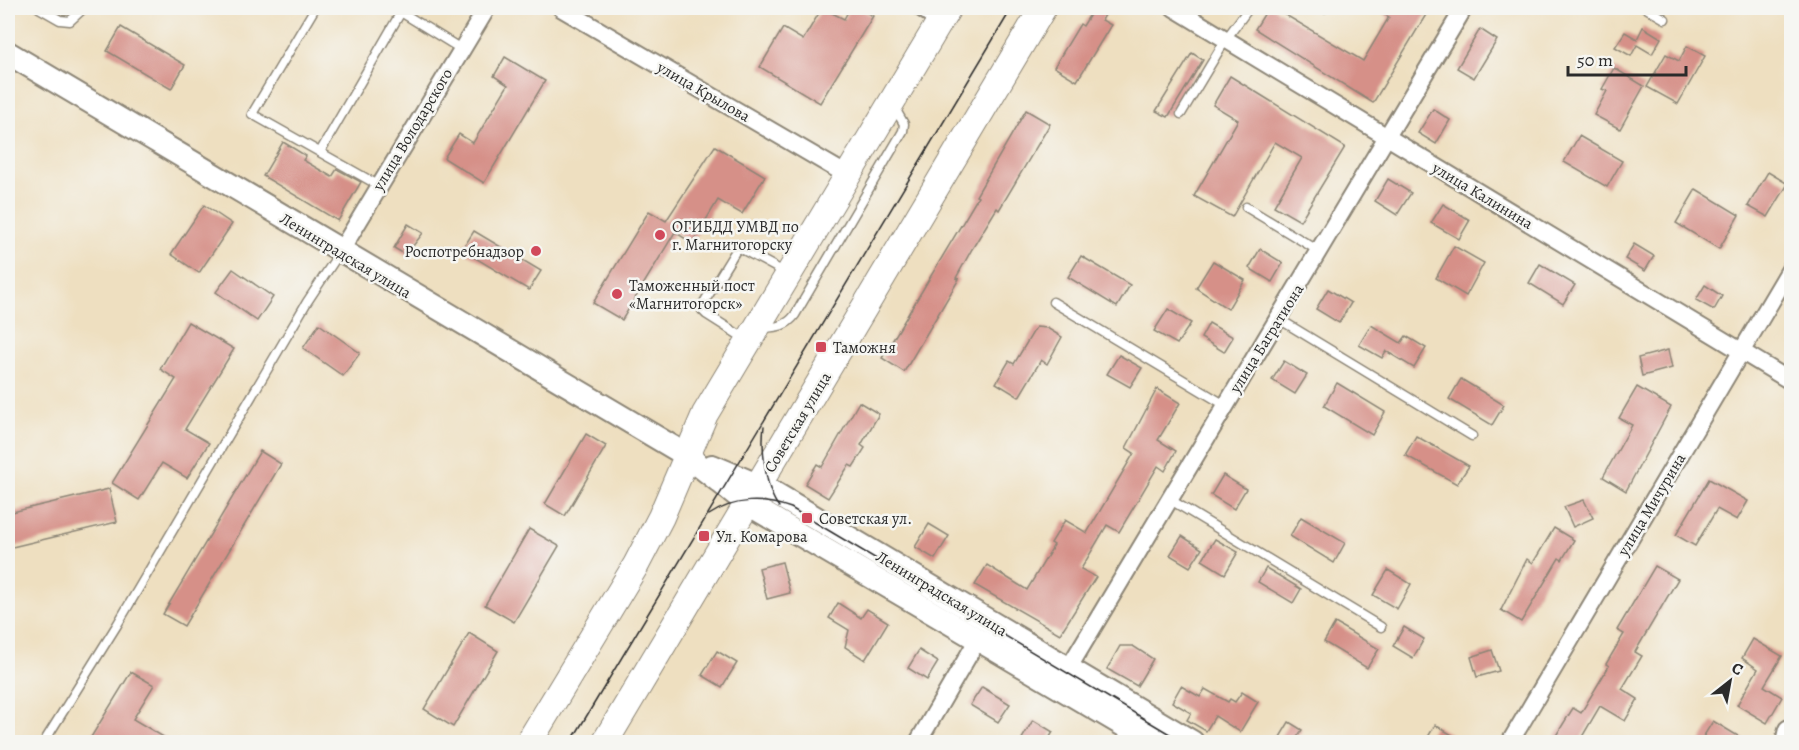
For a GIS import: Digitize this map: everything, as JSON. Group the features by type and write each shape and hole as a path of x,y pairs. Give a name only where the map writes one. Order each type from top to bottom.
{"main road":[{"name":"Советская улица","path":"605,742 1043,8"},
{"path":"529,742 636,565 661,517 705,414 891,102 937,12"},
{"name":"Ленинградская улица","path":"8,53 340,252 754,495 1068,669 1192,742"},
{"name":"Ленинградская улица","path":"754,495 978,639 1152,742"}],"street":[{"name":"улица Володарского","path":"340,252 378,185 487,8"},
{"name":"улица Крылова","path":"561,8 847,175"},
{"name":"улица Калинина","path":"1174,8 1192,12 1226,39 1791,382"},
{"name":"улица Багратиона","path":"1068,669 1168,498 1279,319 1464,8"},
{"name":"улица Мичурина","path":"1510,742 1791,266"},
{"path":"918,742 978,639"},
{"path":"1784,742 1787,729 1791,726"}],"lane":[{"path":"39,8 60,20 70,21 84,8"},
{"path":"315,8 252,114 378,185"},
{"path":"1180,114 1226,39 1249,8"},
{"path":"1311,8 1324,8"},
{"path":"1646,8 1665,19"},
{"path":"320,152 398,10 461,49"},
{"path":"789,274 744,248 738,247 703,304 702,310 753,335 789,322 903,131 904,124 891,102"},
{"path":"1246,207 1319,251"},
{"path":"44,742 117,626 307,302 340,252"},
{"path":"1053,302 1225,405"},
{"path":"1279,319 1472,436"},
{"path":"1168,498 1381,627"}],"building":[{"path":"822,8 844,19 850,8 858,8 873,16 820,103 760,67 783,28 803,40"},
{"path":"1094,8 1109,8 1102,20 1111,25 1077,81 1054,67 1080,24 1083,26"},
{"path":"1268,8 1274,8 1363,61 1389,17 1373,8 1430,8 1373,103 1255,29"},
{"path":"121,27 185,65 171,89 107,51"},
{"path":"1643,27 1661,38 1652,54 1637,45 1631,56 1615,47 1625,32 1637,39"},
{"path":"1480,29 1497,40 1474,78 1457,68"},
{"path":"1687,46 1705,56 1678,104 1647,87 1666,54 1679,61"},
{"path":"1192,53 1203,60 1168,117 1156,111"},
{"path":"505,57 545,81 484,183 444,158 459,134 473,143 508,85 494,76"},
{"path":"1614,68 1644,86 1620,129 1594,115 1607,91 1602,89"},
{"path":"1230,76 1345,147 1300,221 1274,206 1302,158 1275,142 1232,217 1194,196 1238,120 1213,105"},
{"path":"1433,109 1450,120 1436,144 1418,133"},
{"path":"1026,110 1050,124 999,210 997,208 972,249 956,278 959,279 904,372 882,358 978,197 976,196"},
{"path":"1579,136 1622,161 1607,187 1564,162"},
{"path":"283,142 306,156 303,160 332,177 337,169 361,182 338,221 263,176"},
{"path":"715,146 765,176 742,214 718,200 692,243 675,232 622,320 593,303 649,211 666,221"},
{"path":"1768,172 1788,184 1768,217 1748,206"},
{"path":"1388,179 1411,193 1397,215 1375,201"},
{"path":"1696,189 1739,215 1719,249 1676,223"},
{"path":"1443,204 1470,220 1459,239 1431,223"},
{"path":"204,205 232,224 199,273 171,254"},
{"path":"408,224 423,233 406,255 394,248"},
{"path":"474,231 541,271 529,290 462,250"},
{"path":"1634,244 1654,256 1645,271 1625,259"},
{"path":"1454,246 1484,263 1466,296 1436,278"},
{"path":"1260,249 1283,263 1272,282 1249,268"},
{"path":"1081,256 1130,285 1117,307 1068,277"},
{"path":"1213,261 1245,280 1228,309 1196,288"},
{"path":"1540,264 1575,285 1563,304 1529,283"},
{"path":"233,269 273,297 257,321 216,292"},
{"path":"1705,285 1722,296 1714,310 1696,300"},
{"path":"1328,289 1351,303 1339,323 1316,309"},
{"path":"1168,309 1191,323 1177,344 1154,331"},
{"path":"188,322 234,349 185,429 209,443 187,478 162,463 139,500 112,483 176,379 160,369"},
{"path":"1209,323 1233,337 1224,352 1201,338"},
{"path":"319,324 360,353 343,376 303,348"},
{"path":"1371,325 1401,343 1406,336 1426,348 1414,368 1386,351 1382,358 1359,345"},
{"path":"1036,327 1047,328 1062,337 1047,364 1041,360 1019,397 996,383 1009,361 1014,364"},
{"path":"1668,350 1672,368 1642,376 1638,358"},
{"path":"1119,355 1142,368 1130,387 1107,374"},
{"path":"1284,361 1307,375 1295,394 1272,380"},
{"path":"1461,379 1504,405 1492,425 1449,399"},
{"path":"1337,383 1385,412 1372,435 1324,406"},
{"path":"1637,387 1671,407 1626,491 1603,477 1632,425 1619,418"},
{"path":"1157,389 1180,403 1158,440 1176,451 1165,471 1158,466 1119,532 1107,525 1081,569 1096,577 1060,634 975,585 987,565 1027,590 1054,545 1051,543 1065,520 1087,533 1134,453 1126,448"},
{"path":"859,402 879,414 861,445 865,448 853,467 849,465 828,498 805,484 817,464 822,467"},
{"path":"586,434 606,446 565,516 545,504"},
{"path":"1416,436 1469,466 1457,484 1405,455"},
{"path":"260,451 281,464 184,626 163,614"},
{"path":"1223,475 1246,489 1234,509 1211,495"},
{"path":"1709,479 1748,501 1737,520 1717,509 1695,546 1676,535"},
{"path":"109,489 117,522 8,548 8,513"},
{"path":"1584,500 1593,518 1573,527 1564,507"},
{"path":"1301,517 1345,543 1334,563 1290,536"},
{"path":"929,524 949,536 935,559 915,547"},
{"path":"1554,528 1574,540 1562,560 1559,558 1521,622 1501,610 1527,559 1533,563"},
{"path":"529,529 559,546 514,622 485,605"},
{"path":"1182,536 1202,549 1190,567 1170,555"},
{"path":"1215,539 1238,552 1225,574 1202,560"},
{"path":"782,562 790,593 767,599 759,568"},
{"path":"1655,566 1678,579 1635,652 1642,656 1622,689 1638,699 1625,721 1600,706 1579,742 1552,742 1573,708 1581,713 1609,666 1606,664 1624,634 1617,630"},
{"path":"1266,568 1301,589 1293,603 1258,582"},
{"path":"1388,570 1411,584 1397,609 1373,595"},
{"path":"838,603 861,618 867,609 888,622 865,660 845,647 849,630 829,618"},
{"path":"1335,623 1379,649 1367,668 1324,642"},
{"path":"1404,627 1424,639 1413,658 1393,646"},
{"path":"469,633 498,651 453,727 424,709"},
{"path":"1753,639 1782,656 1764,686 1782,697 1767,723 1737,705 1758,669 1742,658"},
{"path":"1120,646 1133,646 1153,659 1137,686 1107,669"},
{"path":"919,650 938,662 927,680 908,668"},
{"path":"1492,650 1499,671 1477,677 1471,657"},
{"path":"717,651 737,663 722,687 702,675"},
{"path":"131,672 154,685 133,719 172,742 88,742"},
{"path":"1181,686 1200,697 1205,689 1228,702 1230,699 1235,702 1242,692 1258,702 1240,732 1215,716 1206,731 1187,720 1191,713 1172,702"},
{"path":"982,687 1010,704 998,722 970,705"},
{"path":"1033,720 1053,732 1047,742 1020,742"},
{"path":"1713,721 1748,742 1700,742"},
{"path":"1289,722 1302,730 1294,742 1277,742"},
{"path":"1435,725 1464,742 1425,742"}],"tram line":[{"path":"571,742 1012,8"},
{"path":"764,426 763,445 767,479 779,507"},
{"path":"709,515 729,505 749,501 770,502 791,508 1183,742"}],"place":[{"name":"ОГИБДД УМВД по г. Магнитогорску","path":"660,235"},
{"name":"Роспотребнадзор","path":"536,251"},
{"name":"Таможенный пост «Магнитогорск»","path":"617,294"},
{"name":"Таможня","path":"821,347"},
{"name":"Советская ул.","path":"807,518"},
{"name":"Ул. Комарова","path":"704,536"}]}
